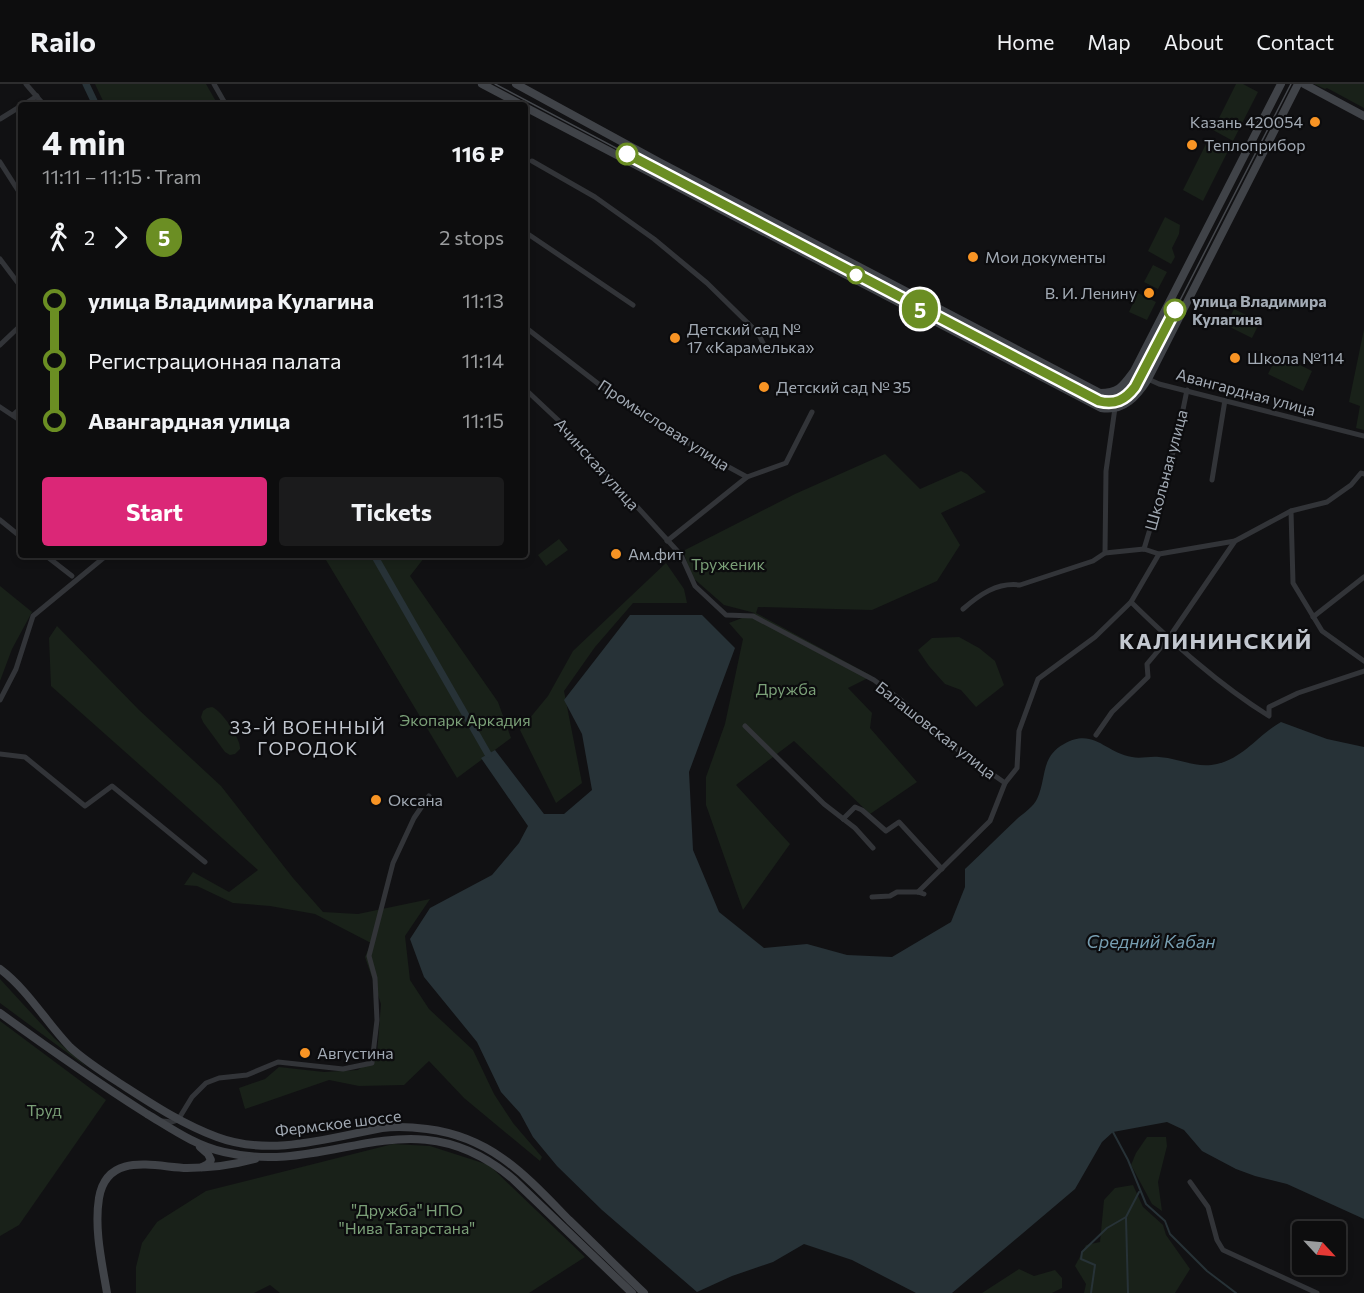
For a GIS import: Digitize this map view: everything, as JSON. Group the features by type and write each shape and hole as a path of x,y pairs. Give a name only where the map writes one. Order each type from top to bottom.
{"main road":[{"path":"482,84 515,102"},
{"path":"516,84 659,162 1100,393 1112,393 1122,387 1134,371 1281,84"},
{"path":"528,109 1101,408 1116,408 1132,400 1148,379 1298,84"},
{"path":"1304,84 1364,116"},
{"name":"Фермское шоссе","path":"0,969 15,982 72,1048 110,1077 178,1120 217,1137 247,1145 267,1146 309,1143 385,1128 403,1127 442,1131 480,1143 513,1165 644,1293"},
{"path":"0,975 15,982"},
{"name":"Фермское шоссе","path":"0,1013 64,1060 157,1120 195,1142 226,1153 262,1158 312,1153 386,1139 419,1138 454,1145 473,1152 498,1166 632,1293"},
{"path":"195,1142 211,1158 210,1162 201,1167"},
{"path":"107,1293 99,1243 99,1200 101,1188 107,1179 120,1168 132,1165 201,1167 234,1164 262,1158"}],"street":[{"path":"26,84 42,102"},
{"path":"214,84 224,102"},
{"path":"27,102 37,96"},
{"path":"0,119 18,108"},
{"path":"532,161 595,197 654,239 706,283 758,333 766,351"},
{"path":"0,162 18,190"},
{"path":"14,183 18,181"},
{"path":"528,234 633,305"},
{"path":"0,259 3,270 18,284"},
{"path":"0,345 18,328"},
{"name":"Промысловая улица","path":"528,329 614,396 712,458 747,477"},
{"name":"Авангардная улица","path":"1148,379 1159,384 1364,436"},
{"name":"Школьная улица","path":"1144,549 1177,439 1187,390"},
{"name":"Ачинская улица","path":"528,392 558,420 667,541"},
{"path":"1212,480 1225,400"},
{"path":"0,407 18,419"},
{"path":"1106,553 1106,471 1116,408"},
{"path":"13,415 18,411"},
{"path":"667,541 747,477 786,463 812,412"},
{"path":"963,609 984,591 1014,584 1020,585 1093,561 1106,553 1144,549 1159,554 1235,541 1291,511 1327,502 1351,485 1361,473 1364,474"},
{"path":"1291,511 1293,584 1322,631 1364,660"},
{"path":"0,520 18,535"},
{"name":"Балашовская улица","path":"667,541 681,555 695,586 726,615 753,616 874,680 902,701 951,745 1005,783"},
{"path":"1096,735 1112,712 1148,677 1147,664 1168,639 1235,541"},
{"name":"Школьная улица","path":"872,897 890,896 897,892 921,893 990,821 1005,783 1017,768 1019,731 1038,679 1095,637 1131,602 1159,554"},
{"path":"49,558 72,576"},
{"path":"0,700 16,669 33,616 103,558"},
{"path":"1313,617 1364,578"},
{"path":"1131,602 1168,639 1232,693 1269,716 1269,707 1298,693 1364,671"},
{"path":"745,726 824,804 855,828 873,848"},
{"path":"0,754 25,757 85,806 112,786 205,862"},
{"path":"157,1120 167,1122 178,1120 192,1097 206,1083 219,1078 247,1075 278,1062 343,1069 372,1063 377,1020 375,978 369,956 393,863 414,818 429,796"},
{"path":"843,819 855,807 862,810 886,831 898,822 942,869"},
{"path":"1190,1182 1208,1208 1217,1240 1223,1250 1317,1293"}],"green space":[{"path":"95,84 206,84 216,102 104,102"},
{"path":"1236,84 1243,84 1258,92 1233,141 1213,130"},
{"path":"1314,84 1364,84 1364,108 1327,88"},
{"path":"1208,140 1228,151 1203,201 1183,190"},
{"path":"1165,217 1180,225 1179,234 1172,248 1175,257 1171,264 1148,251"},
{"path":"1153,265 1167,272 1158,289 1144,282"},
{"path":"1138,293 1156,302 1147,320 1129,312"},
{"path":"1234,309 1260,322 1252,338 1226,325"},
{"path":"1364,329 1364,430 1356,428 1360,406 1349,402"},
{"path":"1278,354 1312,371 1303,391 1268,374"},
{"path":"885,454 920,489 961,471 986,492 941,513 960,545 937,581 872,610 758,607 756,613 872,676 848,688 872,713 870,728 917,782 870,814 794,741 736,785 790,844 743,910 706,805 706,777 725,724 743,639 729,623 755,613 724,605 692,577 683,551 795,494"},
{"path":"559,539 568,550 546,566 538,555"},
{"name":"Экопарк Аркадия","path":"325,558 424,558 410,576 498,702 511,738 457,778"},
{"path":"666,563 684,589 687,603 633,603 595,647 564,691 582,783 556,803 520,730 548,696 573,651"},
{"path":"0,586 32,612 12,649 0,681"},
{"path":"57,626 139,710 221,786 293,878 323,912 358,914 430,899 405,936 410,980 429,1009 473,1050 494,1094 513,1123 542,1157 540,1161 464,1098 429,1061 404,1085 359,1086 329,1080 245,1109 239,1088 265,1079 279,1067 324,1072 358,1070 377,1054 381,1004 365,957 371,943 315,914 270,906 233,903 197,886 184,885 193,872 229,892 258,870 51,686 49,638"},
{"path":"959,637 979,648 995,661 1004,685 976,707 961,690 945,684 918,650 932,638"},
{"path":"212,707 226,719 234,732 240,749 235,754 230,755 225,752 203,722 201,717 203,711"},
{"path":"0,979 54,1038 88,1068 0,1003"},
{"name":"Труд","path":"0,1021 106,1100 19,1225 0,1236"},
{"path":"1147,1137 1166,1137 1167,1146 1158,1182 1162,1211 1152,1204 1131,1165"},
{"name":"\"Дружба\" НПО \"Нива Татарстана\"","path":"393,1144 430,1146 489,1165 585,1257 529,1293 280,1293 270,1285 254,1293 136,1293 136,1267 142,1243 157,1222 206,1191"},
{"path":"1133,1185 1143,1207 1163,1225 1166,1235 1190,1269 1175,1293 1084,1293 1086,1284 1075,1266 1086,1245 1100,1242 1104,1200 1115,1188"},
{"path":"1019,1269 1034,1276 1055,1270 1062,1278 1062,1288 1052,1293 982,1293"}],"water":[{"name":"Средний Кабан","path":"630,615 702,615 735,648 689,772 693,850 719,912 764,948 807,944 847,955 892,957 951,922 965,887 965,869 1034,804 1051,755 1056,749 1074,740 1083,738 1092,740 1132,757 1159,757 1209,765 1235,757 1281,722 1327,739 1364,747 1364,1219 1287,1184 1236,1169 1202,1151 1184,1130 1167,1122 1113,1132 1102,1142 1075,1189 952,1293 916,1293 852,1260 804,1244 773,1262 732,1276 697,1292 602,1210 557,1166 533,1137 520,1113 501,1092 477,1042 424,977 410,939 430,908 492,875 519,843 528,826 481,758 495,750 544,814 564,814 592,790 582,734 564,700"}],"waterway":[{"path":"86,84 95,102"},
{"path":"376,558 488,754"},
{"path":"1113,1132 1128,1160 1146,1204 1165,1221 1170,1234 1207,1271 1236,1293"},
{"path":"1091,1293 1095,1265 1081,1259 1082,1252 1107,1228 1126,1217 1139,1192"},
{"path":"1126,1218 1128,1293"}],"tram line":[{"path":"495,84 1061,384 1107,403 1119,401 1135,388 1291,84"},
{"name":"5","path":"627,154 993,347 1108,404 1119,402 1135,387 1175,310"}],"place":[{"name":"Казань 420054","path":"1315,122"},
{"name":"Теплоприбор","path":"1192,145"},
{"name":"Мои документы","path":"973,257"},
{"name":"В. И. Ленину","path":"1149,293"},
{"name":"улица Владимира Кулагина","path":"1175,310"},
{"name":"Детский сад № 17 «Карамелька»","path":"675,338"},
{"name":"Школа №114","path":"1235,358"},
{"name":"Детский сад № 35","path":"764,387"},
{"name":"Ам.фит","path":"616,554"},
{"name":"Оксана","path":"376,800"},
{"name":"Августина","path":"305,1053"}],"district":[{"name":"КАЛИНИНСКИЙ","path":"1216,641"},
{"name":"33-Й ВОЕННЫЙ ГОРОДОК","path":"308,738"}],"park label":[{"name":"Труженик","path":"728,564"},
{"name":"Дружба","path":"786,689"}]}
